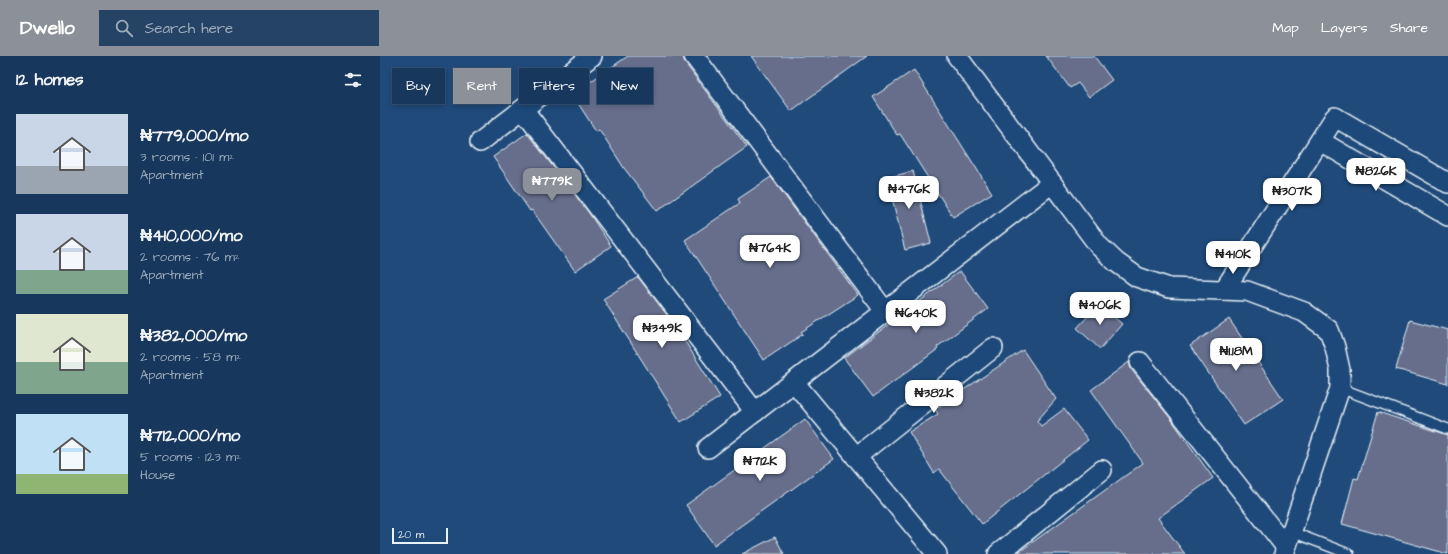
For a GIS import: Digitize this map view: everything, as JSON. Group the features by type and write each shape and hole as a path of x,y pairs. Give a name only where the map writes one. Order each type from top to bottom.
{"street":[{"path":"480,142 592,56"},
{"path":"694,56 885,311"},
{"path":"958,56 1099,246 1116,262 1137,277 1169,288 1247,291 1304,312 1329,330 1336,347 1340,370 1340,388 1287,544"},
{"path":"523,109 755,412"},
{"path":"1224,290 1335,117 1448,184"},
{"path":"1320,141 1448,216"},
{"path":"708,448 1052,183"},
{"path":"856,456 994,348"},
{"path":"1140,362 1287,544"},
{"path":"794,382 938,554"},
{"path":"998,554 1102,470"}],"lane":[{"path":"1340,388 1448,428"},
{"path":"1287,544 1349,554"}],"building":[{"path":"628,56 683,56 685,63 747,147 657,211 624,168 599,129 596,131 578,104 589,104 589,82 597,77 597,104 653,104 653,68 610,68"},
{"path":"751,56 867,56 791,111"},
{"path":"1046,56 1094,56 1112,80 1089,97 1078,83 1070,88"},
{"path":"914,70 992,193 953,217 900,134 897,135 873,97"},
{"path":"527,133 589,213 611,246 575,271 532,210 530,211 493,157"},
{"path":"913,171 931,243 905,250 887,178"},
{"path":"771,177 858,295 801,332 803,334 764,360 685,240 740,203 738,199"},
{"path":"960,271 988,309 937,347 938,349 873,397 844,358"},
{"path":"638,277 674,324 720,397 681,422 603,299"},
{"path":"1099,304 1122,324 1100,349 1077,328"},
{"path":"1229,319 1283,399 1244,425 1190,346"},
{"path":"1410,320 1448,330 1448,384 1396,369"},
{"path":"1023,350 1056,399 1037,421 1041,426 1064,409 1088,440 982,524 939,469 934,473 909,432 938,414 935,409"},
{"path":"1129,362 1131,369 1171,419 1213,478 1158,518 1185,554 1016,554 1143,463 1091,390"},
{"path":"1378,412 1448,435 1448,554 1342,524 1354,478 1358,479"},
{"path":"805,419 834,459 714,545 686,505"},
{"path":"775,537 784,554 742,554"}]}
